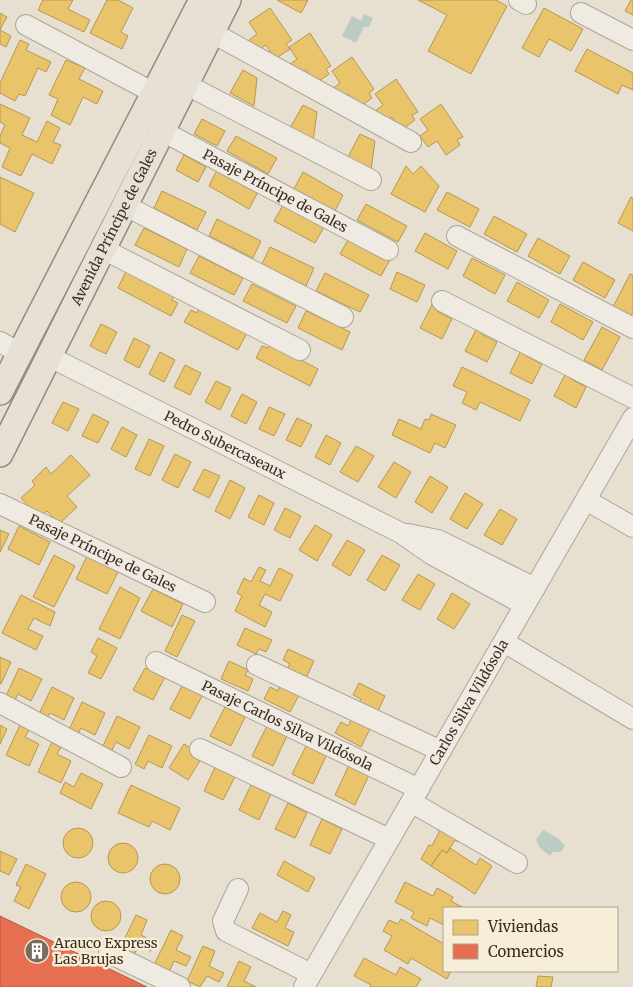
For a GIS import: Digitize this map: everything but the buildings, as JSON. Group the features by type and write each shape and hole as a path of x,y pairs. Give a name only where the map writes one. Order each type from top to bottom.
{"main road":[{"name":"Avenida Príncipe de Gales","path":"0,392 10,347 154,93 202,0"},
{"name":"Avenida Príncipe de Gales","path":"0,454 228,0"}],"street":[{"path":"581,13 633,40"},
{"path":"26,25 154,93"},
{"path":"211,32 411,142"},
{"path":"185,84 371,180"},
{"name":"Pasaje Príncipe de Gales","path":"162,130 388,250"},
{"path":"124,205 343,317"},
{"path":"457,236 633,328"},
{"path":"103,249 300,350"},
{"path":"442,301 633,398"},
{"name":"Pedro Subercaseaux","path":"48,356 401,533 438,540 530,596"},
{"name":"Carlos Silva Vildósola","path":"308,981 633,418"},
{"path":"586,500 633,526"},
{"name":"Pasaje Príncipe de Gales","path":"0,504 205,602"},
{"path":"504,642 633,719"},
{"name":"Pasaje Carlos Silva Vildósola","path":"156,662 415,795 517,863"},
{"path":"257,665 441,751"},
{"path":"0,703 121,767"},
{"path":"200,749 389,839"},
{"path":"238,889 223,921 226,931 308,981"},
{"path":"109,953 180,987"}],"shaded area":[{"path":"364,14 373,18 369,27 364,27 356,43 342,36 352,16 361,21"},
{"path":"543,830 558,838 565,846 561,852 553,852 550,856 540,848 536,839"}],"place":[{"name":"Arauco Express Las Brujas","path":"37,951"}]}
